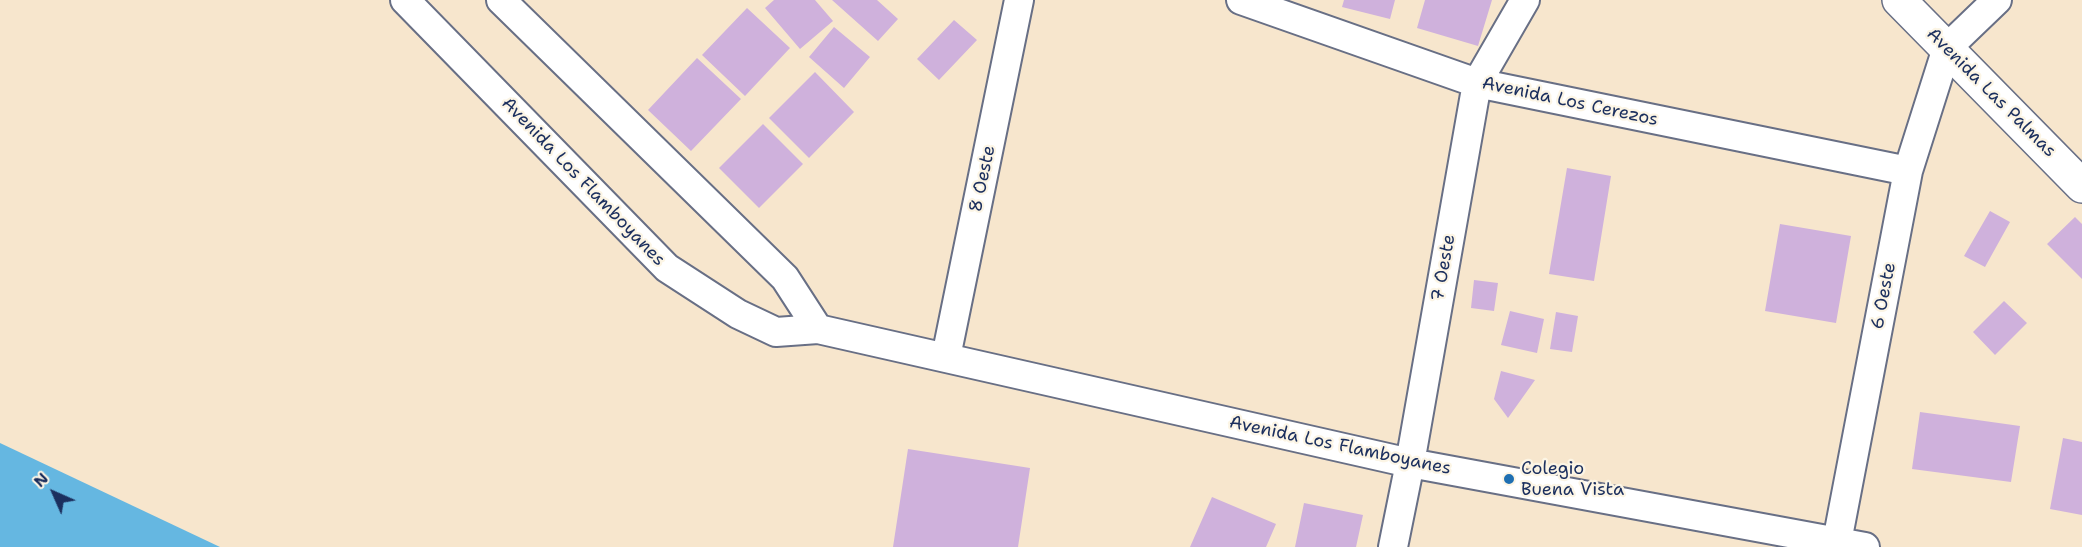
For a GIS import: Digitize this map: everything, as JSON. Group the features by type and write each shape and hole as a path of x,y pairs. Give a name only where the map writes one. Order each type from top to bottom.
{"street":[{"name":"Avenida Los Flamboyanes","path":"405,0 667,268 738,314 776,332 818,329 1410,463 1837,544 1865,547"},
{"path":"501,0 785,278 818,329"},
{"name":"8 Oeste","path":"946,357 1019,0"},
{"name":"Avenida Los Cerezos","path":"1241,0 1477,83 1908,171"},
{"name":"7 Oeste","path":"1393,547 1477,83 1525,0"},
{"name":"Avenida Las Palmas","path":"1899,0 2082,186"},
{"path":"1947,48 1997,0"},
{"name":"6 Oeste","path":"1837,544 1908,171 1947,48"}],"water":[{"path":"0,443 220,547 0,547"}],"building":[{"path":"774,0 815,0 833,21 800,49 765,8"},
{"path":"832,0 877,0 898,19 878,41"},
{"path":"1344,0 1395,0 1390,19 1342,7"},
{"path":"1425,0 1492,0 1478,46 1417,28"},
{"path":"747,8 790,48 745,96 702,55"},
{"path":"954,20 977,40 939,80 917,59"},
{"path":"834,27 870,57 844,88 809,57"},
{"path":"697,58 741,99 691,151 648,110"},
{"path":"815,72 854,112 809,158 769,118"},
{"path":"763,124 803,164 759,208 719,168"},
{"path":"1567,168 1611,176 1594,281 1549,274"},
{"path":"1990,211 2010,222 1985,267 1964,256"},
{"path":"2075,217 2082,224 2082,279 2047,244"},
{"path":"1780,224 1851,236 1836,323 1765,311"},
{"path":"1474,280 1498,283 1494,311 1471,308"},
{"path":"2004,301 2027,323 1995,355 1973,332"},
{"path":"1510,311 1544,319 1537,353 1501,345"},
{"path":"1556,312 1578,316 1572,352 1550,349"},
{"path":"1501,371 1535,380 1508,418 1494,399"},
{"path":"1920,412 2020,426 2011,482 1912,469"},
{"path":"2063,438 2082,442 2082,515 2050,509"},
{"path":"908,449 1030,468 1018,547 893,547"},
{"path":"1212,497 1276,524 1266,547 1190,547"},
{"path":"1304,503 1363,515 1356,547 1295,547"}],"place":[{"name":"Colegio Buena Vista","path":"1509,479"}]}
